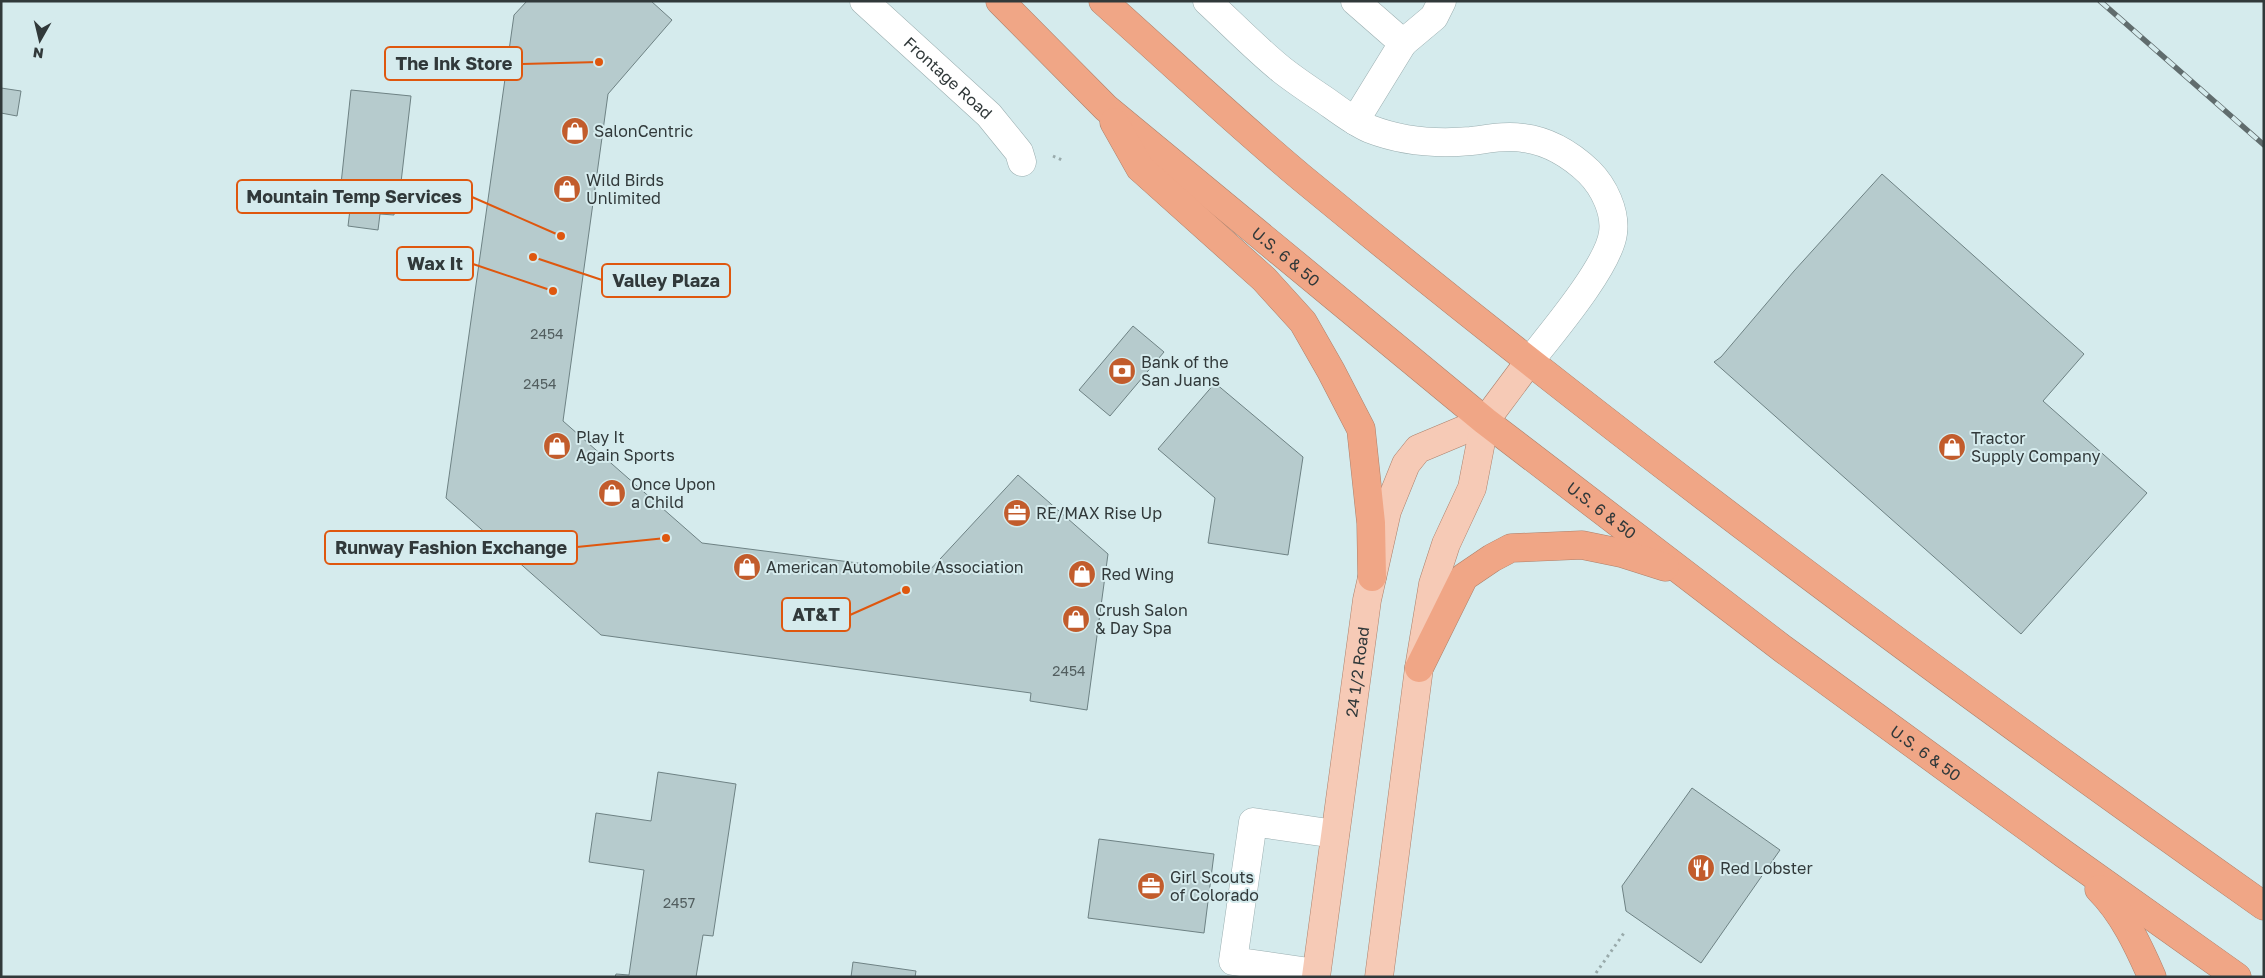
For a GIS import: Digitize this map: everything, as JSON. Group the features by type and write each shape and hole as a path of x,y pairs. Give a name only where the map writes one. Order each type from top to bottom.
{"highway":[{"name":"U.S. 6 & 50","path":"1000,1 1106,108 1485,421 1783,649 2064,854 2237,977"},
{"path":"1103,1 1299,175 1529,362 2051,755 2264,906"},
{"path":"1106,108 1140,168 1264,279 1303,322 1331,371 1361,429 1371,523 1372,577"},
{"path":"1419,668 1464,577 1511,548 1582,545 1621,552 1685,573"},
{"path":"2064,854 2112,902 2139,948 2152,977"}],"main road":[{"path":"1379,977 1419,668 1433,584 1446,544 1472,488 1485,421 1529,362"},
{"name":"24 1/2 Road","path":"1316,975 1372,577 1387,511 1406,464 1418,449 1485,421"}],"street":[{"name":"Frontage Road","path":"864,1 989,116 1019,152 1022,162"},
{"path":"1207,1 1282,70 1355,121 1371,129 1418,140 1444,142 1497,137 1524,138 1559,149 1580,163 1596,179 1606,196 1613,217 1613,235 1604,259 1592,278 1529,362"},
{"path":"1355,1 1403,43"},
{"path":"1355,121 1403,43 1434,17 1442,1"},
{"path":"1316,975 1233,961 1234,952 1253,822 1335,834"}],"path":[{"path":"1053,156 1064,161"},
{"path":"1596,974 1624,933"}],"building":[{"path":"527,1 651,1 672,20 608,94 563,421 702,543 928,572 1018,475 1108,554 1087,710 1030,701 1031,693 601,635 446,498 514,15"},
{"path":"1,88 21,91 17,116 1,113"},
{"path":"351,90 411,96 400,191 397,191 394,215 380,214 378,230 348,226 353,185 341,184"},
{"name":"Tractor Supply Company","path":"1882,174 2084,354 2043,401 2147,493 2021,634 1714,362 1721,357 1794,271"},
{"path":"1133,326 1164,352 1110,416 1079,390"},
{"path":"1215,383 1303,457 1288,555 1208,543 1215,498 1158,449"},
{"path":"658,772 736,784 713,936 703,935 696,977 615,977 616,974 629,975 644,870 589,862 596,813 651,821"},
{"name":"Red Lobster","path":"1692,788 1780,850 1701,963 1626,911 1622,886"},
{"name":"Girl Scouts of Colorado","path":"1099,839 1214,854 1204,933 1088,918"},
{"path":"853,962 916,971 915,977 851,977"}],"railway":[{"path":"2100,1 2264,145"}],"place":[{"name":"The Ink Store","path":"599,62"},
{"name":"SalonCentric","path":"575,131"},
{"name":"Wild Birds Unlimited","path":"567,189"},
{"name":"Mountain Temp Services","path":"561,236"},
{"name":"Valley Plaza","path":"533,257"},
{"name":"Wax It","path":"553,291"},
{"name":"Bank of the San Juans","path":"1122,371"},
{"name":"Play It Again Sports","path":"557,446"},
{"name":"Tractor Supply Company","path":"1952,447"},
{"name":"Once Upon a Child","path":"612,493"},
{"name":"RE/MAX Rise Up","path":"1017,513"},
{"name":"Runway Fashion Exchange","path":"666,538"},
{"name":"American Automobile Association","path":"747,567"},
{"name":"Red Wing","path":"1082,574"},
{"name":"AT&T","path":"906,590"},
{"name":"Crush Salon & Day Spa","path":"1076,619"},
{"name":"Red Lobster","path":"1701,868"},
{"name":"Girl Scouts of Colorado","path":"1151,886"}]}
